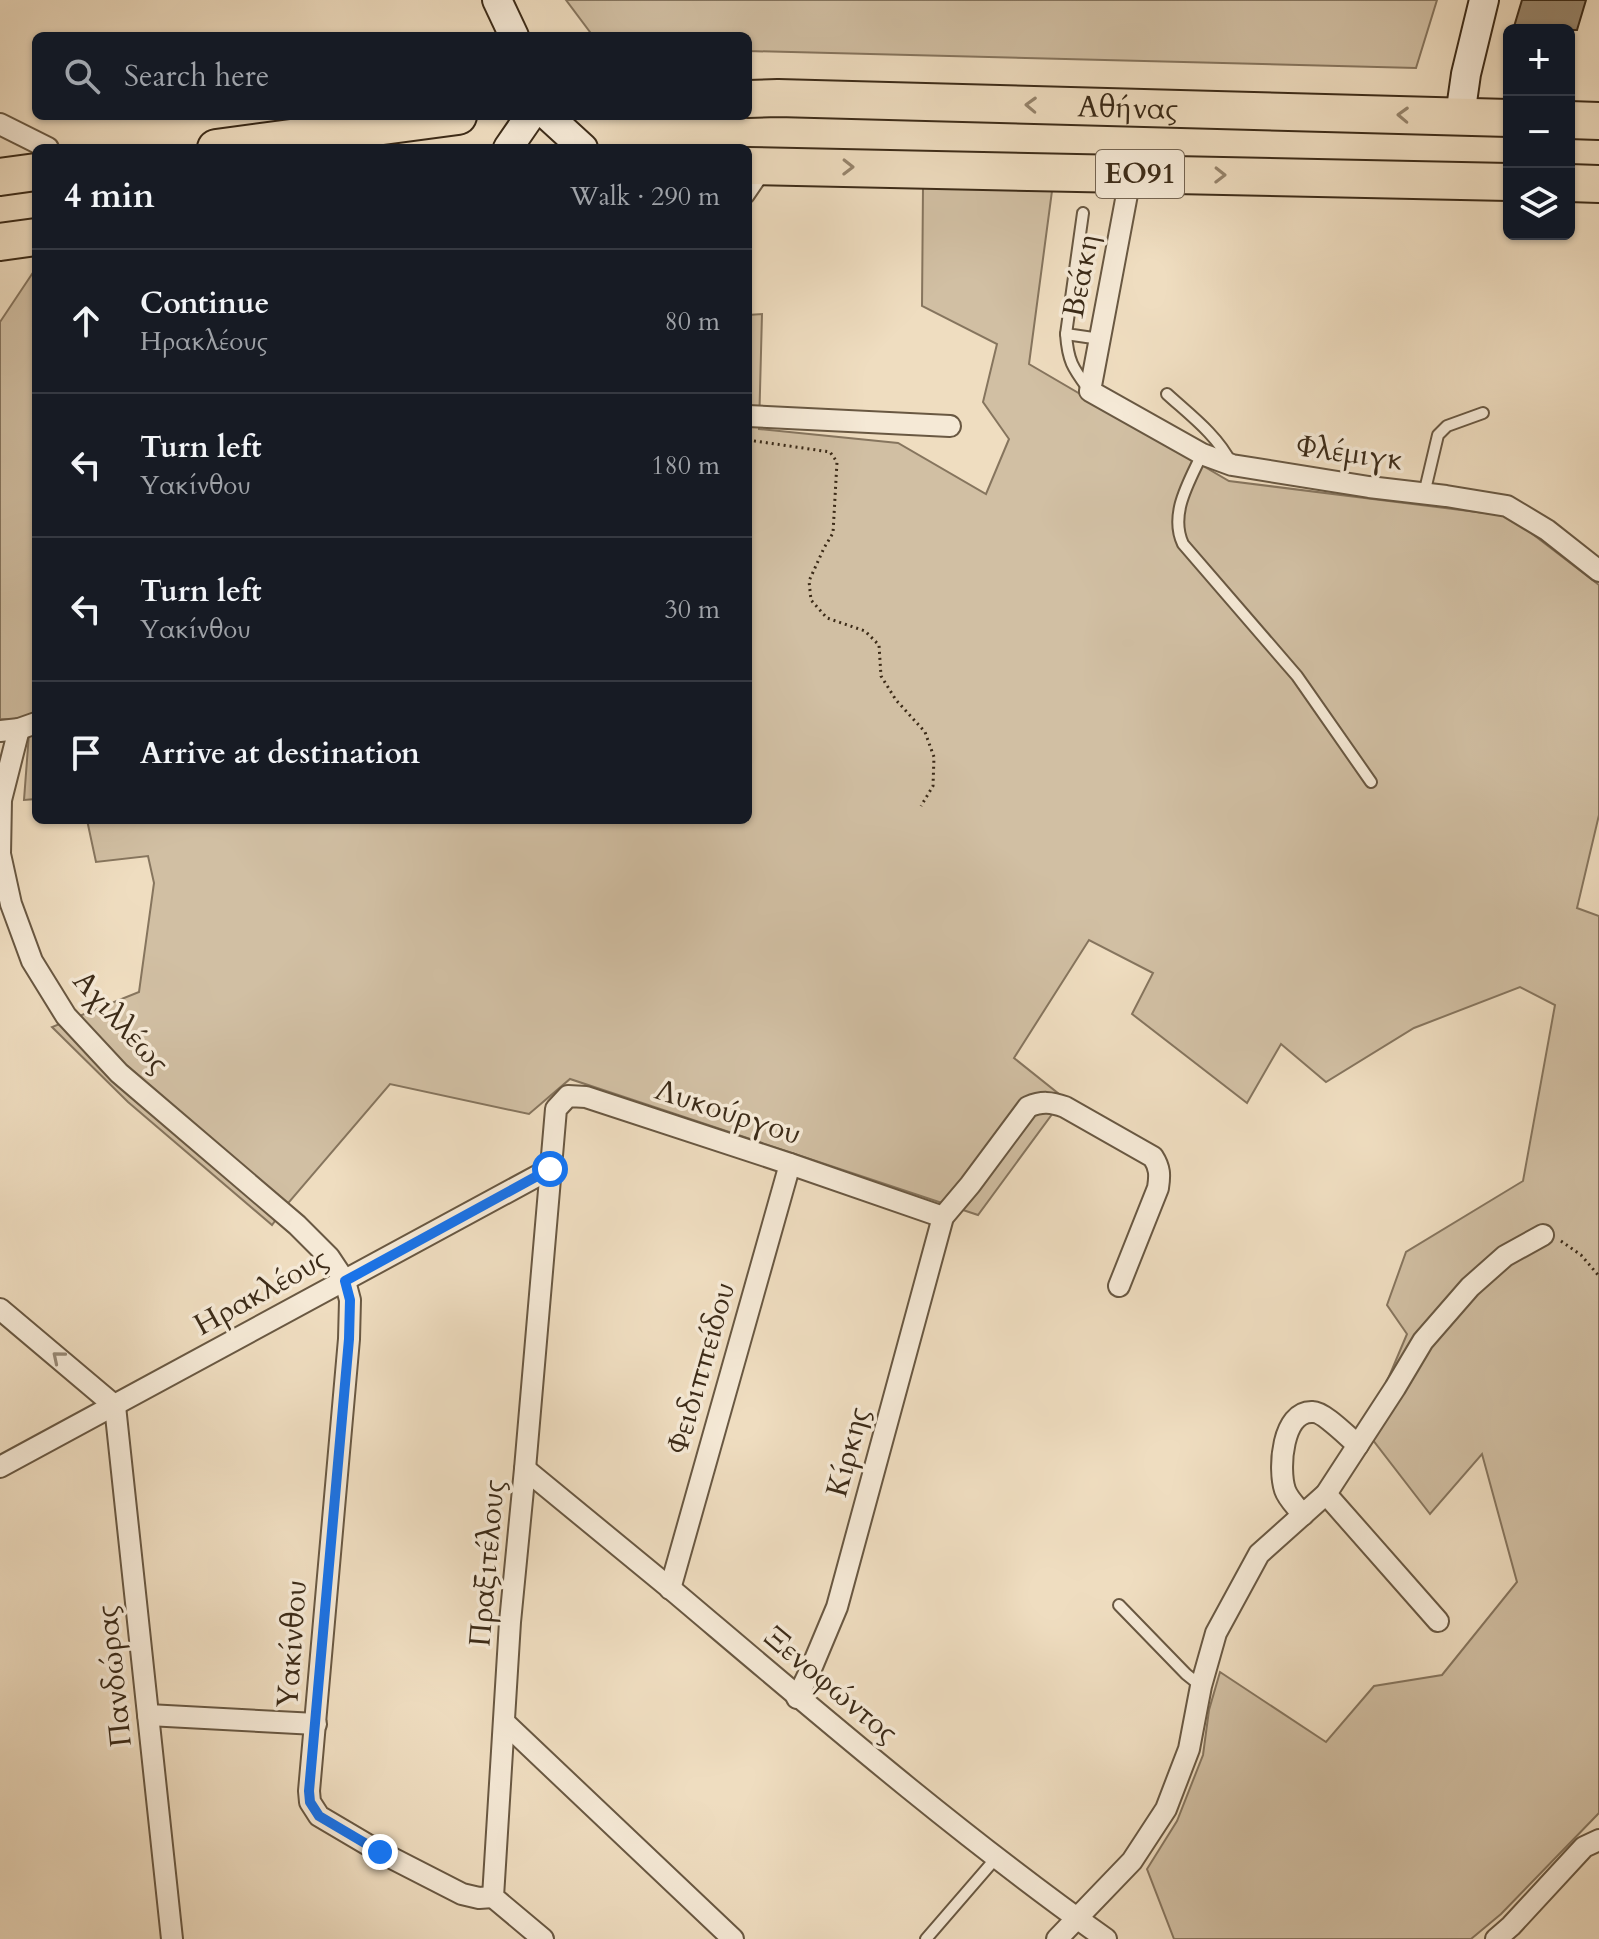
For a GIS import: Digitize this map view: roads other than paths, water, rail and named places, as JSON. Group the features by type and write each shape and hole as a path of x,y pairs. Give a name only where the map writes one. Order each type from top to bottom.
{"highway":[{"name":"Αθήνας","path":"752,99 1503,118"},
{"path":"246,144 428,120"},
{"path":"1575,120 1599,121"},
{"name":"ΕΟ91","path":"759,166 1503,182"},
{"path":"0,177 32,173"},
{"path":"1575,183 1599,184"}],"street":[{"path":"497,0 512,32"},
{"path":"1460,116 1466,74 1484,0"},
{"path":"511,144 527,120"},
{"path":"552,120 579,144"},
{"path":"0,124 40,144"},
{"name":"Βεάκη","path":"1090,391 1131,173"},
{"name":"Φλέμιγκ","path":"1090,391 1202,454 1232,465 1507,506 1547,530 1599,571"},
{"path":"752,416 950,426"},
{"name":"Αχιλλέως","path":"18,727 1,800 0,854 11,904 32,961 66,1016 119,1073 297,1225 329,1257 345,1281"},
{"name":"Λυκούργου","path":"550,1169 556,1109 568,1096 586,1097 943,1217"},
{"path":"943,1217 1028,1107 1040,1102 1065,1107 1153,1157 1158,1166 1158,1188 1119,1286"},
{"name":"Φειδιππείδου","path":"670,1589 790,1164"},
{"name":"Ηρακλέους","path":"0,1467 550,1169"},
{"name":"Πραξιτέλους","path":"493,1897 510,1622 550,1169"},
{"name":"Κίρκης","path":"797,1698 837,1607 943,1217"},
{"path":"1057,1939 1132,1861 1166,1809 1189,1749 1201,1686 1216,1633 1259,1554 1326,1494 1423,1341 1470,1287 1505,1256 1543,1235"},
{"name":"Υακίνθου","path":"345,1281 350,1300 349,1339 310,1802 319,1816 380,1852 462,1894 493,1897"},
{"path":"0,1309 115,1406"},
{"name":"Πανδώρας","path":"115,1406 172,1939"},
{"path":"1303,1515 1286,1494 1282,1480 1284,1447 1291,1423 1297,1416 1319,1413 1358,1445"},
{"name":"Ξενοφώντος","path":"525,1469 797,1698 996,1858 1106,1939"},
{"path":"1326,1494 1438,1621"},
{"path":"148,1715 316,1724"},
{"path":"504,1722 733,1939"},
{"path":"1511,1935 1584,1847 1599,1840"},
{"path":"493,1897 543,1939"}],"lane":[{"path":"752,186 759,166"},
{"path":"1083,213 1066,334 1072,368 1090,391"},
{"path":"1066,334 1100,339"},
{"path":"1167,394 1215,439 1232,465"},
{"path":"1424,494 1438,435 1447,426 1483,413"},
{"path":"1202,454 1177,518 1183,544 1297,676 1371,782"},
{"path":"1119,1605 1201,1686"},
{"path":"926,1939 996,1858"}]}
